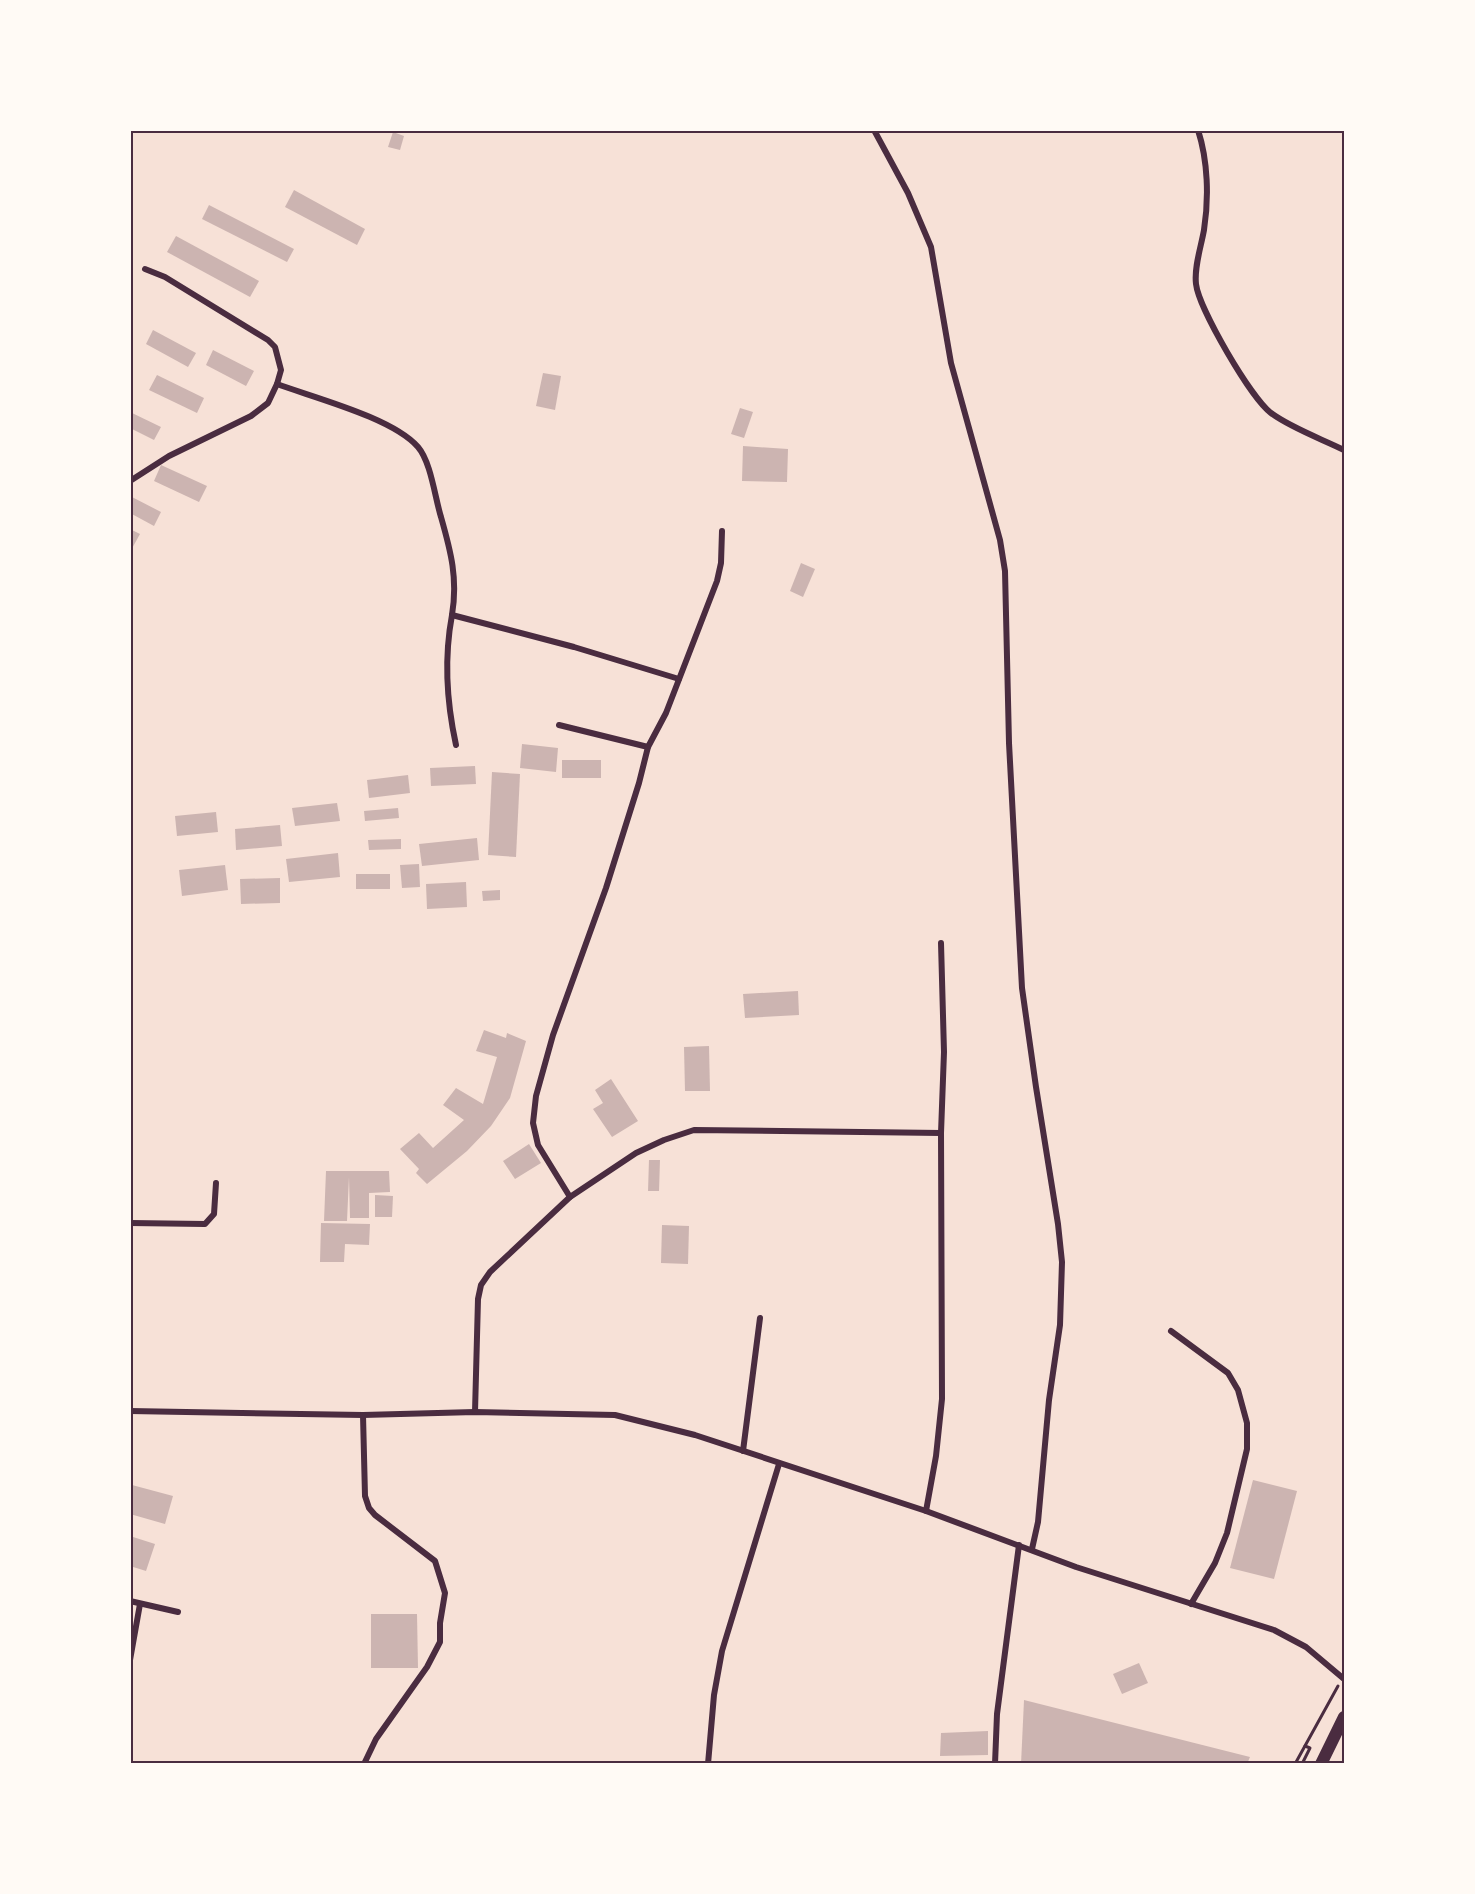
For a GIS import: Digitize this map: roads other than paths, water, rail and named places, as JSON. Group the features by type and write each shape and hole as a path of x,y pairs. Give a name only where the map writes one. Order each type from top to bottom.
{"main road":[{"path":"1322,1764 1344,1717"}],"street":[{"path":"874,130 908,193 931,247 951,363 1000,540 1005,571 1009,743 1022,988 1062,1262 1060,1325 1048,1410 1038,1522 1032,1550"},
{"path":"1198,130 1207,195 1196,284 1208,316 1235,365 1260,403 1282,420 1344,450"},
{"path":"130,481 169,456 251,416 268,403 281,370 275,347 268,340 165,277 145,269"},
{"path":"277,384 393,427 420,449 428,470 455,571 455,595 448,643 449,709 456,745"},
{"path":"570,1197 538,1145 533,1123 536,1096 553,1035 629,815 648,747 666,713 717,581 722,531"},
{"path":"452,615 574,647 679,679"},
{"path":"559,725 648,747"},
{"path":"926,1511 936,1456 942,1399 940,1132 944,1052 941,943"},
{"path":"475,1412 478,1299 481,1285 489,1272 570,1197 636,1153 694,1130 940,1132"},
{"path":"130,1223 205,1224 214,1214 216,1182"},
{"path":"743,1451 760,1318"},
{"path":"1171,1331 1228,1374 1238,1390 1247,1423 1247,1449 1227,1533 1215,1563 1191,1604"},
{"path":"130,1411 363,1414 475,1412 615,1415 695,1435 926,1511 1076,1567 1274,1630 1306,1647 1344,1678"},
{"path":"363,1414 365,1496 369,1508 397,1533 435,1561 445,1593 440,1623 440,1642 427,1667 376,1739 364,1764"},
{"path":"708,1764 714,1695 722,1651 779,1464"},
{"path":"995,1764 997,1714 1019,1545"},
{"path":"130,1601 178,1612"},
{"path":"130,1660 140,1604"}]}
